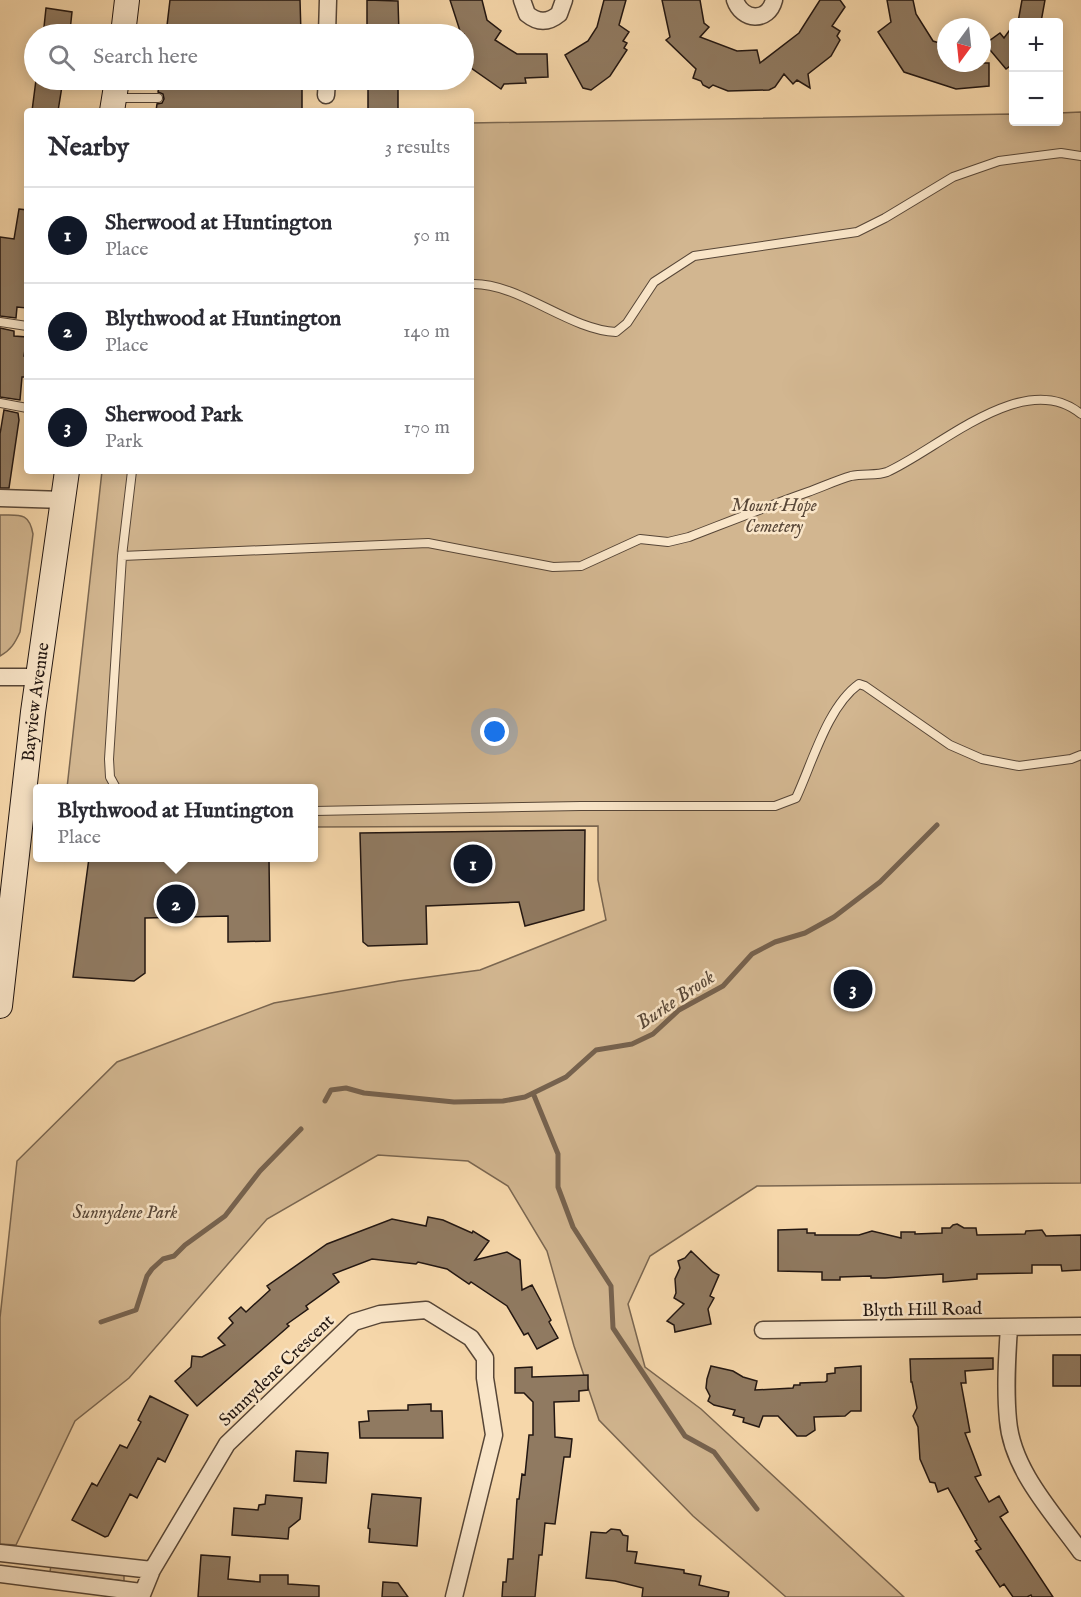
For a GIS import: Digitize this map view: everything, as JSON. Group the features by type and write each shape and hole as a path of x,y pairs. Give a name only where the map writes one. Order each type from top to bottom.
{"main road":[{"path":"124,24 127,0"},
{"name":"Bayview Avenue","path":"0,1006 38,677 67,474"}],"street":[{"path":"327,24 328,0"},
{"path":"522,0 527,14 540,21 547,21 559,14 564,0"},
{"path":"735,0 741,12 754,17 766,14 774,0"},
{"path":"0,498 64,500"},
{"path":"0,677 38,677"},
{"name":"Sunnydene Crescent","path":"0,1574 141,1594 152,1570 227,1444 354,1323 380,1314 426,1310 471,1338 485,1358 485,1378 494,1435 454,1597"},
{"name":"Blyth Hill Road","path":"763,1330 1081,1326"},
{"path":"1009,1327 1008,1421 1011,1437 1028,1477 1081,1552"},
{"path":"0,1553 152,1570"},
{"path":"29,1577 32,1556"}],"lane":[{"path":"114,96 158,98"},
{"path":"474,284 506,291 586,324 616,332 627,323 655,280 694,256 857,232 885,219 956,176 999,161 1061,153 1081,156"},
{"path":"0,322 24,326"},
{"path":"122,556 428,543 553,567 581,566 640,539 668,542 689,537 853,476 885,473 1005,407 1023,402 1053,401 1065,404 1081,414"},
{"path":"0,403 24,407"},
{"path":"114,784 110,777 109,759 122,556 132,474"},
{"path":"318,811 581,806 775,806 796,798 808,773 817,745 839,706 859,684 950,745 982,759 1019,766 1071,759 1081,755"}],"green space":[{"name":"Mount Hope Cemetery","path":"1081,112 1081,1183 757,1186 650,1256 628,1304 645,1367 701,1409 904,1597 786,1597 693,1516 599,1420 574,1346 547,1251 508,1186 468,1161 378,1155 267,1219 129,1378 75,1421 16,1545 0,1544 0,1318 17,1161 117,1062 274,1003 399,981 480,970 606,920 598,880 598,826 318,827 318,784 67,784 102,474 474,474 474,123 1009,114 1009,126 1063,126 1063,113"},
{"path":"0,515 26,518 33,534 20,632 12,646 0,656"},
{"path":"51,1565 124,1574 124,1581 50,1572"}],"building":[{"path":"170,0 300,0 301,24 167,24"},
{"path":"367,0 398,1 399,24 367,24"},
{"path":"450,0 482,0 487,20 501,31 495,40 517,54 547,54 548,77 525,78 526,83 504,84 501,89 474,70 474,24 458,24"},
{"path":"604,0 626,0 619,25 629,32 623,41 627,43 624,48 627,50 610,76 591,90 583,88 565,55 588,41 597,27"},
{"path":"662,0 700,0 704,23 709,27 700,37 737,51 757,50 760,63 799,33 820,0 840,0 845,7 832,26 840,31 837,36 840,40 831,56 808,74 810,88 797,80 793,84 784,74 775,87 769,90 728,91 713,85 709,88 693,78 696,69 666,40 670,37"},
{"path":"887,0 913,0 916,14 933,41 937,42 937,72 989,72 989,86 956,89 904,72 878,32 891,22"},
{"path":"1022,0 1045,0 1042,18 1019,18"},
{"path":"46,8 72,12 71,24 44,24"},
{"path":"1009,31 1009,67 1006,69 991,51 991,40 1000,33 1004,38"},
{"path":"35,90 61,90 58,108 32,108"},
{"path":"158,90 302,90 302,108 156,108 157,104 162,103 164,99 163,94"},
{"path":"368,90 398,90 398,108 368,108"},
{"path":"19,209 24,210 24,308 17,307 16,318 0,316 0,237 14,239"},
{"path":"0,328 14,331 14,336 24,337 24,377 22,377 20,400 0,397"},
{"path":"4,410 18,413 19,420 9,488 0,488 0,434"},
{"path":"585,830 584,910 525,926 519,902 426,906 427,944 368,946 363,942 360,833"},
{"path":"88,862 269,862 270,941 228,942 228,916 145,918 145,973 134,981 73,977"},
{"path":"428,1217 443,1220 472,1233 473,1231 489,1241 475,1260 507,1252 520,1260 522,1290 532,1285 558,1338 537,1349 528,1333 524,1335 507,1306 447,1269 418,1262 416,1264 372,1259 333,1274 339,1282 306,1306 308,1309 287,1324 289,1326 197,1406 175,1381 191,1367 192,1356 202,1357 225,1345 218,1338 233,1323 229,1318 241,1307 246,1312 270,1290 267,1286 327,1244 392,1219 426,1226"},
{"path":"957,1224 964,1228 976,1228 977,1235 1025,1234 1026,1231 1042,1230 1046,1236 1081,1235 1081,1270 1062,1271 1061,1265 1032,1265 1032,1273 977,1274 977,1279 943,1282 943,1274 885,1278 840,1277 840,1280 822,1280 822,1272 778,1271 778,1230 807,1229 807,1233 815,1233 815,1235 859,1235 872,1231 901,1238 901,1232 942,1233 942,1228 950,1228"},
{"path":"691,1251 719,1275 710,1296 714,1298 708,1309 711,1324 675,1332 674,1325 667,1321 684,1304 674,1298 675,1279 680,1268 678,1261 685,1258"},
{"path":"1053,1355 1081,1355 1081,1386 1053,1386"},
{"path":"993,1358 993,1369 965,1371 966,1383 961,1383 970,1432 965,1433 981,1475 975,1477 989,1502 999,1496 1008,1512 1000,1517 1053,1597 1032,1597 1031,1595 1013,1597 1004,1584 1000,1587 976,1551 981,1549 948,1488 938,1492 935,1483 930,1482 920,1459 918,1427 913,1416 917,1408 911,1382 910,1359"},
{"path":"711,1366 733,1371 757,1381 755,1390 793,1388 794,1385 800,1385 800,1383 825,1382 827,1374 835,1373 835,1368 861,1366 861,1411 851,1411 845,1416 814,1417 815,1430 806,1436 797,1436 778,1416 763,1416 759,1427 743,1422 744,1418 733,1415 735,1410 714,1405 708,1401 710,1396 706,1388"},
{"path":"532,1367 532,1377 588,1375 588,1390 579,1391 579,1401 554,1402 555,1437 572,1439 570,1457 564,1457 555,1524 545,1523 535,1597 502,1597 508,1559 513,1559 517,1499 519,1499 522,1474 525,1475 529,1435 533,1435 533,1402 524,1393 515,1393 515,1368"},
{"path":"150,1396 188,1415 165,1462 158,1458 137,1498 130,1494 108,1536 105,1537 72,1520 92,1483 97,1486 120,1445 127,1448 141,1422 138,1420"},
{"path":"431,1404 431,1411 442,1411 443,1438 360,1438 359,1422 369,1421 368,1411 408,1410 408,1405"},
{"path":"296,1451 328,1453 326,1483 294,1481"},
{"path":"372,1494 421,1498 417,1546 369,1542 370,1529 368,1528"},
{"path":"266,1495 302,1498 300,1519 289,1528 288,1539 232,1535 234,1508 258,1510 259,1505 265,1504"},
{"path":"611,1529 620,1530 623,1535 628,1536 627,1551 637,1552 635,1563 684,1570 684,1573 701,1576 699,1585 729,1592 728,1597 642,1597 643,1588 615,1581 586,1578 591,1532 606,1533"},
{"path":"201,1555 230,1557 228,1579 260,1582 260,1575 288,1575 288,1584 319,1586 319,1597 198,1597"},
{"path":"383,1582 398,1583 408,1597 382,1597"}],"waterway":[{"name":"Burke Brook","path":"325,1101 331,1090 346,1088 364,1093 454,1102 503,1101 525,1097 566,1077 596,1050 632,1044 653,1034 679,1010 723,986 752,954 775,942 805,933 834,917 880,882 937,825"},
{"path":"533,1093 558,1154 558,1187 573,1227 611,1286 613,1328 685,1436 714,1452 757,1509"},
{"name":"Burke Brook","path":"101,1322 136,1310 147,1276 152,1269 163,1259 174,1256 185,1245 225,1216 260,1171 301,1129"}],"place":[{"name":"Sherwood at Huntington","path":"473,864"},
{"name":"Blythwood at Huntington","path":"176,904"},
{"name":"Sherwood Park","path":"853,989"}],"park label":[{"name":"Sunnydene Park","path":"125,1212"}]}
